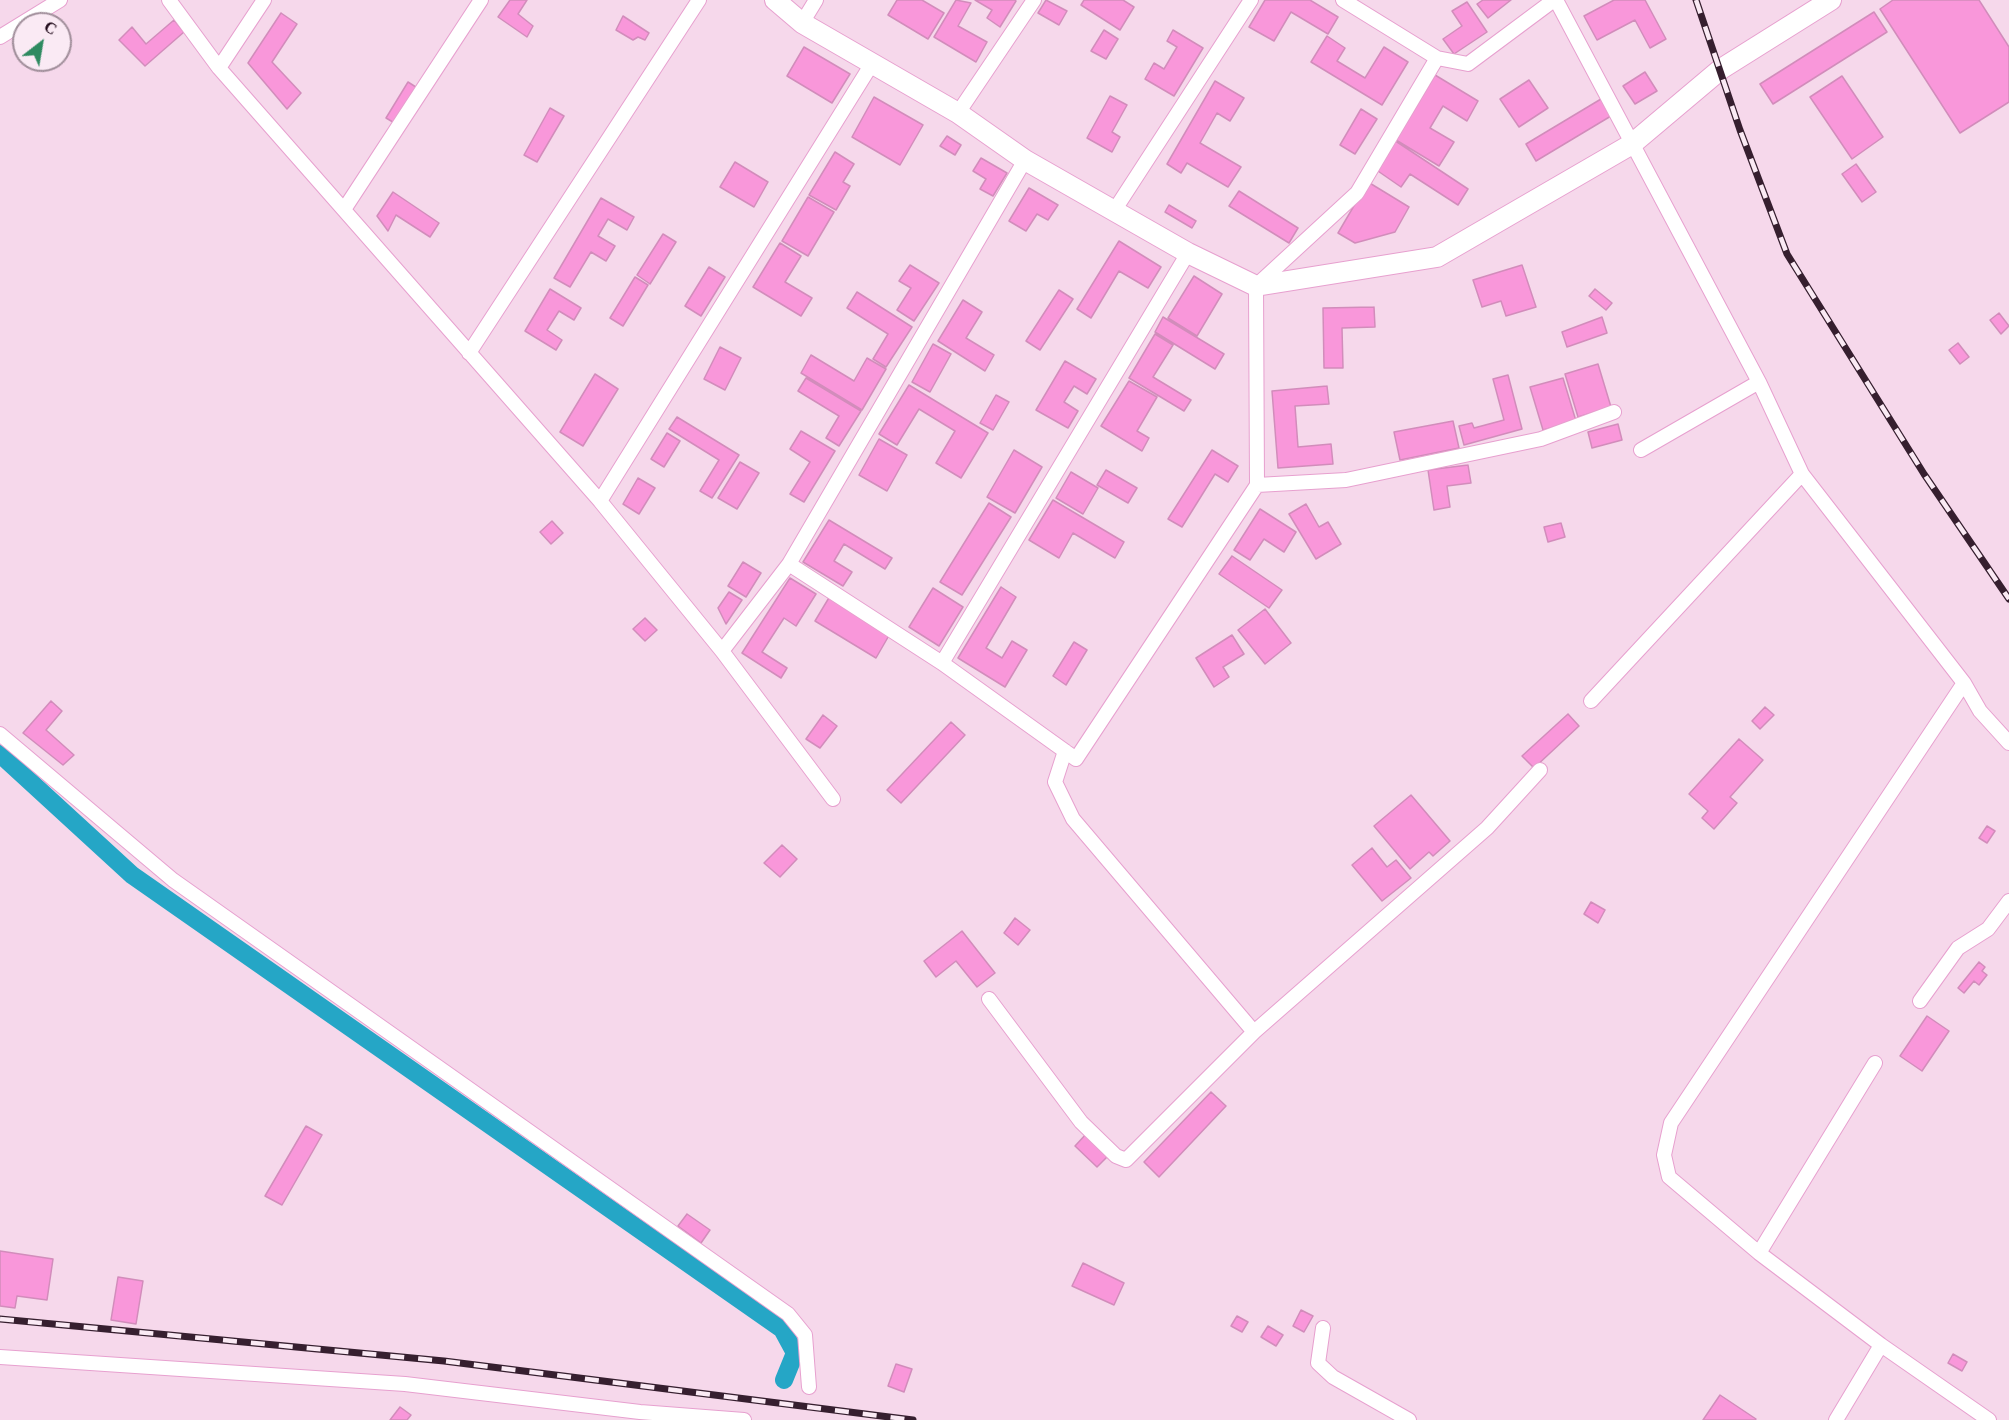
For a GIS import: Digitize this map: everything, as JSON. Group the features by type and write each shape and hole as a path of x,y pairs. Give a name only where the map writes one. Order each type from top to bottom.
{"street":[{"path":"169,0 219,68 345,208 600,501 722,651 833,799"},
{"path":"219,68 264,0"},
{"path":"345,208 481,0"},
{"path":"469,353 699,0"},
{"path":"775,0 802,23 873,62 957,113 1025,160 1188,253 1256,286 1437,257 1632,144 1721,69 1831,0"},
{"path":"802,23 816,0"},
{"path":"957,113 1034,0"},
{"path":"1114,211 1251,0"},
{"path":"1343,0 1437,58 1468,64 1555,0 1759,382 1802,474 1964,683 1980,711 2009,743"},
{"path":"0,37 58,1"},
{"path":"789,564 942,663 1076,759 1257,484 1256,286 1357,193 1437,58"},
{"path":"600,501 873,62"},
{"path":"722,651 789,564 1025,160"},
{"path":"942,663 1188,253"},
{"path":"1641,450 1759,382"},
{"path":"1257,484 1347,480 1541,439 1614,412"},
{"path":"1591,701 1802,474"},
{"path":"1964,683 1671,1123 1664,1155 1669,1177 1759,1253 1881,1345 1989,1420"},
{"path":"0,734 173,880 788,1314 805,1335 809,1387"},
{"path":"1065,751 1055,782 1073,819 1254,1032"},
{"path":"989,999 1081,1122 1116,1156 1126,1160 1254,1032 1487,828 1540,770"},
{"path":"1920,1000 1958,948 1988,929 2009,901"},
{"path":"1759,1253 1875,1063"},
{"path":"1323,1328 1318,1363 1333,1377 1410,1420"},
{"path":"1836,1420 1881,1345"},
{"path":"0,1357 405,1384 640,1412 744,1420"}],"building":[{"path":"510,0 527,0 518,14 533,26 527,37 498,17"},
{"path":"897,0 922,0 944,13 928,39 888,15"},
{"path":"956,0 971,3 958,26 987,42 976,62 934,37"},
{"path":"975,0 1016,1 1000,27 987,18 992,10"},
{"path":"1046,0 1067,11 1059,25 1038,13"},
{"path":"1084,0 1123,0 1134,7 1120,30 1081,5"},
{"path":"1265,0 1310,0 1338,17 1328,34 1291,12 1274,41 1249,27"},
{"path":"1483,0 1511,0 1488,18 1477,4"},
{"path":"1614,0 1645,0 1666,39 1650,48 1635,20 1597,40 1584,16"},
{"path":"1893,0 1979,0 2009,47 2009,102 1960,133 1880,9"},
{"path":"1467,2 1487,32 1454,54 1443,39 1462,26 1452,11"},
{"path":"1874,12 1887,32 1773,104 1760,84"},
{"path":"281,13 297,24 272,62 301,93 287,109 248,63"},
{"path":"623,16 649,33 645,40 638,37 633,40 616,30"},
{"path":"174,20 184,32 145,66 119,40 132,27 146,44"},
{"path":"1104,30 1118,39 1106,59 1091,51"},
{"path":"1173,30 1203,48 1174,96 1145,79 1154,63 1164,69 1177,47 1167,41"},
{"path":"1327,36 1345,48 1337,61 1365,78 1384,47 1408,62 1382,105 1311,62"},
{"path":"804,47 850,74 832,103 787,76"},
{"path":"1645,72 1657,91 1635,104 1623,86"},
{"path":"1435,75 1478,101 1467,121 1443,106 1430,128 1454,142 1439,166 1396,140"},
{"path":"1842,76 1883,137 1852,159 1810,97"},
{"path":"1529,80 1548,108 1519,127 1500,99"},
{"path":"1215,81 1244,98 1230,121 1217,113 1200,143 1241,167 1228,187 1187,163 1181,173 1167,164"},
{"path":"408,82 419,89 398,125 386,118"},
{"path":"1110,96 1127,105 1112,132 1120,137 1112,152 1087,138"},
{"path":"874,97 923,125 900,165 852,137"},
{"path":"1601,99 1611,116 1536,161 1526,144"},
{"path":"550,108 564,116 537,162 524,155"},
{"path":"1361,109 1377,119 1355,154 1340,145"},
{"path":"947,136 961,145 955,155 940,146"},
{"path":"1394,140 1468,189 1458,205 1410,174 1401,187 1375,169"},
{"path":"835,152 854,164 843,182 850,186 836,210 809,195"},
{"path":"981,158 1007,173 993,196 980,189 986,179 973,171"},
{"path":"735,162 768,182 754,207 720,187"},
{"path":"1856,164 1876,192 1862,202 1842,174"},
{"path":"1368,182 1409,207 1395,232 1355,243 1338,233"},
{"path":"1029,188 1058,205 1048,220 1037,214 1026,231 1009,221"},
{"path":"1239,191 1298,228 1289,243 1229,206"},
{"path":"393,192 439,223 430,237 396,215 388,231 377,216"},
{"path":"808,197 834,212 808,256 782,241"},
{"path":"601,198 634,217 627,230 608,219 598,236 615,246 606,261 591,252 570,287 554,278"},
{"path":"1169,205 1196,221 1192,228 1165,212"},
{"path":"663,234 676,242 650,284 637,275"},
{"path":"1119,241 1161,267 1148,288 1119,271 1091,318 1077,309"},
{"path":"780,243 801,256 785,282 812,298 801,316 753,287"},
{"path":"910,265 939,283 914,321 897,310 911,288 899,281"},
{"path":"1522,265 1536,307 1506,316 1501,301 1482,307 1473,280"},
{"path":"709,267 725,277 701,316 685,306"},
{"path":"1194,276 1222,294 1197,336 1168,318"},
{"path":"635,277 648,285 623,326 610,318"},
{"path":"550,289 581,308 574,320 559,311 547,330 562,340 556,350 525,331"},
{"path":"1595,289 1612,303 1606,310 1589,296"},
{"path":"1059,290 1073,299 1040,350 1026,341"},
{"path":"857,292 912,327 886,367 873,359 888,334 847,308"},
{"path":"963,300 982,312 966,338 994,355 985,371 938,341"},
{"path":"1374,307 1375,327 1342,328 1343,368 1324,368 1323,308"},
{"path":"1999,313 2009,326 2001,334 1990,320"},
{"path":"1163,317 1224,354 1215,369 1155,332"},
{"path":"1602,317 1607,333 1567,347 1562,332"},
{"path":"1155,334 1173,345 1153,377 1191,400 1184,411 1129,378"},
{"path":"1958,343 1969,357 1960,364 1949,350"},
{"path":"933,344 951,354 930,392 912,382"},
{"path":"720,347 741,358 725,390 704,379"},
{"path":"811,355 854,381 867,358 886,369 862,410 801,373"},
{"path":"1065,361 1096,379 1087,394 1074,386 1064,402 1078,411 1068,428 1036,410"},
{"path":"1598,364 1611,407 1578,417 1565,374"},
{"path":"595,374 618,389 583,446 560,432"},
{"path":"1508,375 1522,429 1464,445 1459,426 1472,423 1474,428 1504,420 1493,379"},
{"path":"806,378 861,411 839,446 826,438 839,416 798,391"},
{"path":"1563,378 1576,421 1543,430 1530,387"},
{"path":"1129,381 1157,397 1137,431 1149,438 1142,451 1101,426"},
{"path":"909,385 988,433 961,478 936,463 955,431 919,409 897,445 879,434"},
{"path":"1327,386 1329,404 1295,406 1298,447 1331,444 1333,464 1278,468 1272,391"},
{"path":"996,395 1009,402 993,430 980,423"},
{"path":"677,417 739,455 712,498 700,491 719,460 669,429"},
{"path":"1453,421 1459,448 1400,460 1394,432"},
{"path":"1618,424 1622,440 1592,448 1588,432"},
{"path":"801,431 835,451 804,502 790,494 810,462 790,449"},
{"path":"667,433 680,441 664,467 651,459"},
{"path":"879,439 907,455 887,491 859,475"},
{"path":"1014,450 1042,467 1015,513 987,497"},
{"path":"1212,450 1238,466 1228,482 1215,474 1182,527 1168,519"},
{"path":"740,462 759,473 737,509 718,498"},
{"path":"1468,465 1471,483 1447,486 1450,507 1434,510 1428,470"},
{"path":"1106,470 1137,488 1128,503 1097,485"},
{"path":"1071,472 1098,488 1083,514 1056,498"},
{"path":"638,478 655,488 639,514 623,504"},
{"path":"1053,500 1124,542 1115,558 1073,533 1059,558 1029,540"},
{"path":"989,503 1011,517 962,595 940,582"},
{"path":"1306,504 1319,527 1328,522 1341,544 1316,559 1289,514"},
{"path":"1260,509 1296,532 1284,552 1264,539 1250,560 1234,550"},
{"path":"829,520 892,558 885,569 844,544 834,561 852,572 843,586 803,562"},
{"path":"552,521 563,533 551,544 540,532"},
{"path":"1561,523 1565,537 1548,542 1544,527"},
{"path":"1232,556 1282,590 1269,608 1219,574"},
{"path":"743,562 761,573 746,597 728,586"},
{"path":"790,578 816,594 796,626 784,618 762,652 787,668 781,678 742,653"},
{"path":"1001,587 1016,597 986,648 1002,658 1012,641 1027,650 1005,687 958,658"},
{"path":"933,588 963,607 939,646 909,627"},
{"path":"729,592 742,600 726,624 718,608"},
{"path":"830,596 891,632 876,658 815,621"},
{"path":"1265,609 1291,643 1265,664 1238,630"},
{"path":"645,618 657,630 645,641 633,629"},
{"path":"1232,635 1244,654 1223,667 1229,677 1214,687 1196,658"},
{"path":"1074,642 1087,650 1066,685 1053,676"},
{"path":"51,701 62,711 46,730 74,755 63,765 23,733"},
{"path":"1765,707 1774,715 1760,729 1752,721"},
{"path":"1568,714 1579,726 1534,768 1522,756"},
{"path":"823,715 837,726 820,748 806,739"},
{"path":"951,722 965,735 901,803 887,790"},
{"path":"1739,739 1763,760 1730,797 1737,803 1714,829 1702,818 1708,811 1689,794"},
{"path":"1411,795 1450,841 1433,856 1429,852 1410,869 1374,826"},
{"path":"1987,826 1995,831 1987,843 1979,838"},
{"path":"782,845 797,859 780,877 764,863"},
{"path":"1372,848 1387,867 1396,860 1411,878 1382,901 1352,865"},
{"path":"1591,902 1605,910 1598,923 1584,914"},
{"path":"1015,918 1030,930 1018,945 1004,933"},
{"path":"962,931 995,973 977,987 956,961 936,977 924,961"},
{"path":"1979,962 1985,967 1982,971 1987,975 1979,985 1974,981 1964,993 1958,988"},
{"path":"1927,1016 1949,1031 1922,1071 1900,1056"},
{"path":"1211,1092 1226,1106 1159,1177 1144,1162"},
{"path":"306,1126 322,1135 282,1205 265,1196"},
{"path":"1087,1133 1109,1155 1097,1167 1075,1146"},
{"path":"687,1214 710,1230 701,1243 678,1226"},
{"path":"0,1251 53,1259 47,1300 17,1296 15,1308 0,1306"},
{"path":"1083,1263 1124,1283 1114,1305 1072,1286"},
{"path":"118,1277 143,1281 136,1324 111,1320"},
{"path":"1301,1310 1313,1316 1304,1332 1293,1326"},
{"path":"1237,1316 1248,1322 1242,1332 1231,1326"},
{"path":"1268,1326 1283,1335 1276,1346 1261,1337"},
{"path":"1953,1354 1967,1362 1962,1371 1948,1363"},
{"path":"896,1364 912,1369 904,1392 888,1386"},
{"path":"1720,1395 1756,1419 1703,1420"},
{"path":"400,1407 411,1415 407,1420 390,1420"}],"waterway":[{"path":"0,754 132,875 782,1329 795,1353 784,1380"}],"railway":[{"path":"1696,0 1740,130 1787,254 1924,474 2009,599"},
{"path":"0,1319 444,1361 913,1420"}]}
